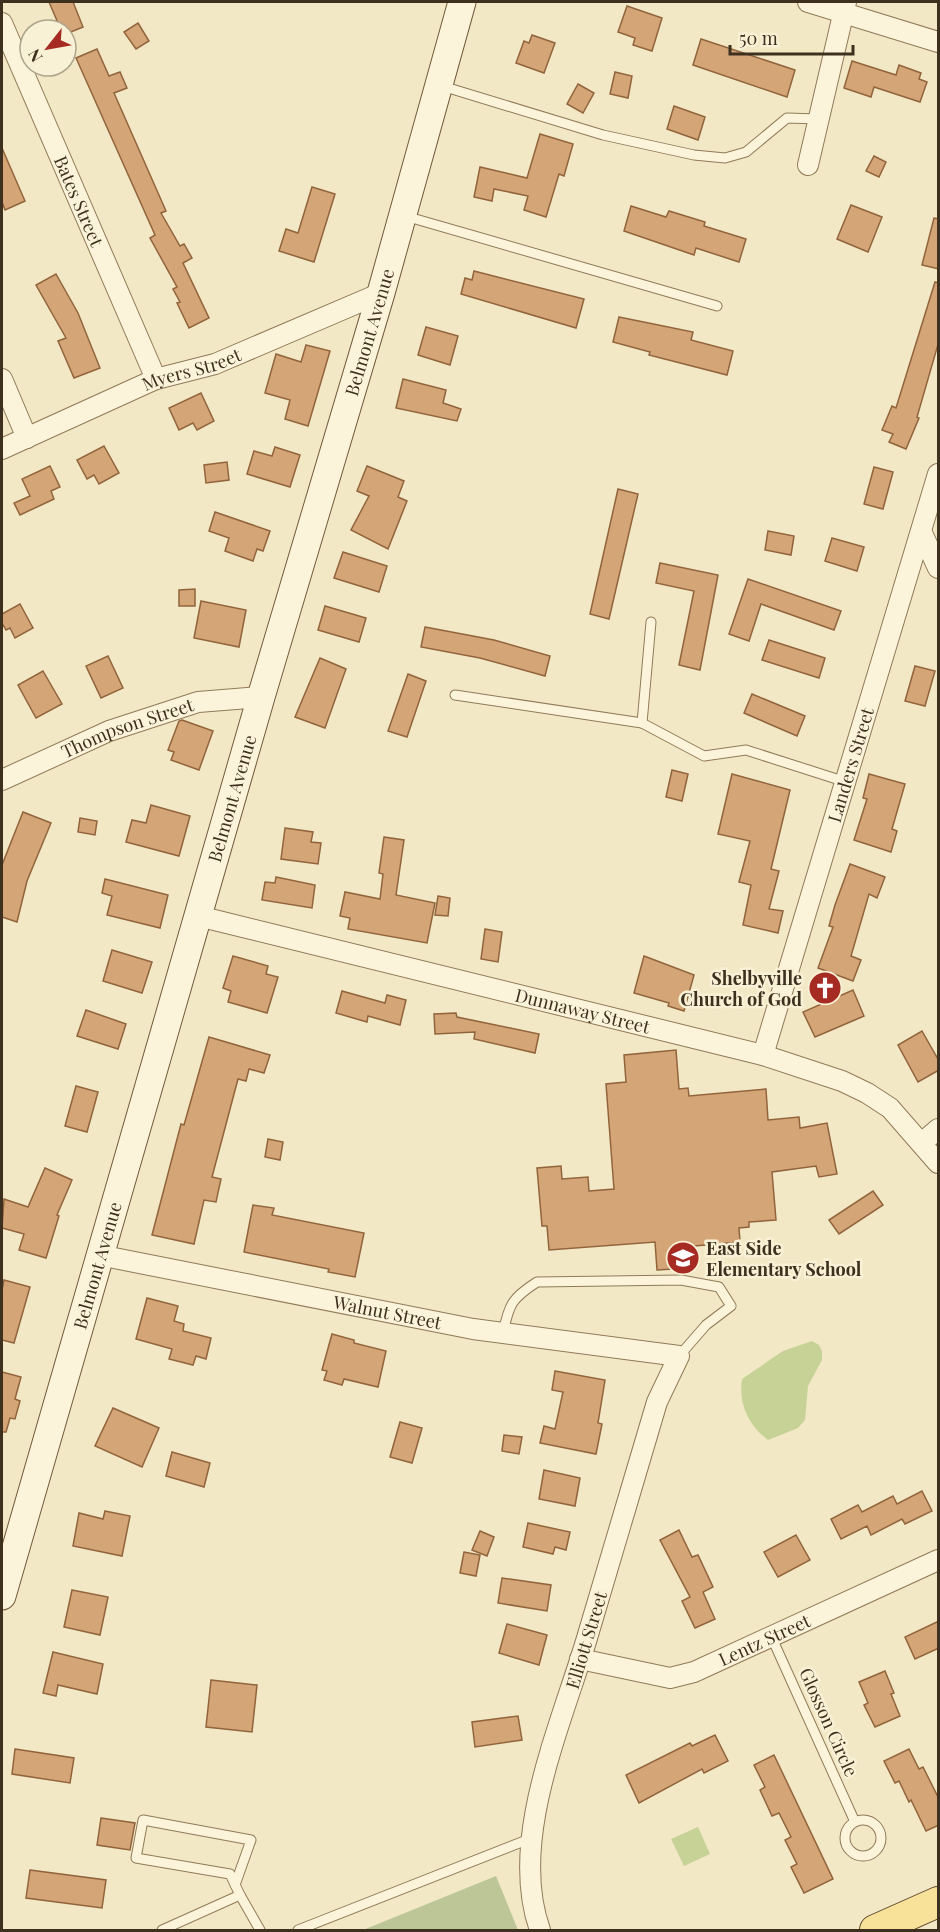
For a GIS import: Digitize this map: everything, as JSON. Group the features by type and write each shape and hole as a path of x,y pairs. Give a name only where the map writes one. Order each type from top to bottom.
{"main road":[{"name":"Belmont Avenue","path":"2,1596 261,697 381,293 462,2"},
{"path":"875,1930 939,1902"}],"street":[{"path":"808,2 844,7 939,42"},
{"path":"808,165 844,7"},
{"name":"Bates Street","path":"2,23 156,379"},
{"name":"Myers Street","path":"2,449 156,379 215,364 381,293"},
{"path":"2,379 27,438"},
{"name":"Landers Street","path":"763,1055 939,474"},
{"path":"922,533 939,568"},
{"name":"Thompson Street","path":"2,780 109,731 198,702 261,697"},
{"name":"Dunnaway Street","path":"198,916 763,1055 842,1081 890,1108 923,1142 939,1163"},
{"path":"923,1142 939,1130"},
{"name":"Walnut Street","path":"99,1255 503,1333 679,1356"},
{"name":"Elliott Street","path":"540,1930 530,1886 532,1838 549,1757 657,1402 679,1356"},
{"name":"Lentz Street","path":"580,1659 670,1678 694,1672 939,1560"}],"lane":[{"path":"439,85 603,135 694,155 725,158 746,152 787,118 818,119"},
{"path":"402,216 717,306"},
{"path":"642,723 651,622"},
{"path":"455,695 642,723 704,756 746,750 846,782"},
{"path":"503,1333 509,1306 518,1294 537,1282 681,1280 719,1287 731,1306 706,1325 679,1356"},
{"name":"Glosson Circle","path":"771,1636 855,1822"},
{"path":"235,1885 250,1840 143,1820 136,1858 230,1874 235,1885 240,1895 260,1930"},
{"path":"866,1820 875,1824 881,1833 882,1843 876,1852 867,1857 856,1856 848,1849 844,1839 847,1829 855,1822 866,1820"},
{"path":"298,1930 532,1838"},
{"path":"162,1930 240,1895"}],"green space":[{"path":"812,1341 819,1345 822,1360 808,1386 805,1420 798,1428 768,1440 755,1428 746,1414 743,1406 742,1379 783,1351"},
{"path":"698,1827 710,1854 684,1866 671,1839"},
{"path":"496,1876 518,1930 363,1930"}],"building":[{"path":"49,2 73,2 83,27 78,29 78,18 56,18"},
{"path":"627,6 662,18 652,51 633,45 635,38 618,32"},
{"path":"138,23 149,41 136,49 124,32"},
{"path":"532,35 555,43 544,73 516,63 524,41 529,43"},
{"path":"701,39 795,70 787,97 693,65"},
{"path":"97,49 109,76 120,72 127,88 114,93 166,211 161,213 180,246 184,244 192,258 183,263 209,318 189,328 177,303 180,302 173,289 177,287 150,238 155,235 78,62 78,57"},
{"path":"852,61 896,75 899,65 921,73 919,79 927,82 920,102 874,87 871,97 844,88"},
{"path":"615,72 632,76 628,98 610,94"},
{"path":"578,84 594,93 583,113 567,104"},
{"path":"674,106 705,117 698,140 667,129"},
{"path":"540,134 573,144 564,176 559,174 546,217 524,210 528,196 494,189 492,201 474,197 480,167 527,178"},
{"path":"2,148 25,201 5,210 2,202"},
{"path":"874,156 886,162 879,177 866,171"},
{"path":"312,187 335,194 314,262 279,251 286,229 298,233"},
{"path":"851,205 882,217 868,252 837,239"},
{"path":"631,206 666,217 669,211 705,222 704,226 746,239 739,262 696,248 694,255 624,231"},
{"path":"934,218 939,219 939,269 922,265"},
{"path":"474,271 584,299 576,328 461,294 465,278 472,280"},
{"path":"56,274 78,313 100,368 74,378 58,341 66,338 36,285"},
{"path":"935,282 939,283 939,341 917,417 919,418 906,449 889,442 893,434 882,430 892,406 896,408"},
{"path":"619,317 693,332 691,340 733,351 727,375 649,355 650,352 613,342"},
{"path":"426,327 458,336 450,365 418,355"},
{"path":"306,345 330,351 308,426 285,419 290,400 265,393 276,354 301,362"},
{"path":"403,379 446,390 443,403 461,409 457,421 396,408"},
{"path":"201,393 214,421 197,430 193,423 179,430 169,408"},
{"path":"104,446 119,473 99,484 94,475 87,479 77,460"},
{"path":"275,447 300,455 290,487 247,474 254,451 272,456"},
{"path":"227,462 229,480 206,483 204,465"},
{"path":"50,466 60,487 51,491 54,499 20,515 14,503 30,496 22,479"},
{"path":"367,466 404,481 398,497 407,501 388,549 351,530 369,496 357,491"},
{"path":"874,467 893,472 883,509 864,504"},
{"path":"618,489 638,494 609,619 590,614"},
{"path":"215,512 270,531 263,551 257,549 253,561 225,551 229,538 209,531"},
{"path":"768,531 794,536 791,555 765,550"},
{"path":"832,538 864,547 857,571 825,561"},
{"path":"343,552 387,566 379,592 334,578"},
{"path":"660,563 718,575 700,670 679,665 694,591 656,583"},
{"path":"748,579 841,611 834,630 761,604 749,641 729,634"},
{"path":"195,589 195,606 179,606 179,590"},
{"path":"201,601 246,610 239,647 194,638"},
{"path":"20,604 33,628 15,638 10,628 6,630 2,623 2,614"},
{"path":"325,606 366,618 359,642 318,630"},
{"path":"425,627 494,640 550,656 545,676 480,658 421,647"},
{"path":"769,640 825,658 819,678 762,660"},
{"path":"108,656 123,688 101,698 86,666"},
{"path":"320,658 346,669 325,728 295,717"},
{"path":"915,666 935,671 925,706 905,701"},
{"path":"43,671 62,704 36,718 18,685"},
{"path":"408,674 426,681 407,737 388,731"},
{"path":"752,694 805,716 797,736 744,713"},
{"path":"182,720 213,731 199,770 171,760 174,752 168,750 179,721"},
{"path":"672,770 688,774 682,801 666,797"},
{"path":"732,774 790,790 771,869 779,871 769,909 783,911 778,933 743,925 751,885 739,882 750,841 718,834"},
{"path":"869,774 905,784 892,829 897,831 891,852 854,840 867,799 863,798"},
{"path":"151,805 190,816 179,856 126,842 132,820 146,823"},
{"path":"23,812 51,823 27,881 17,922 2,917 2,865"},
{"path":"80,818 97,821 95,835 78,832"},
{"path":"285,828 313,832 311,842 321,843 318,864 281,859"},
{"path":"384,837 404,840 396,895 435,903 427,943 348,929 350,918 340,916 345,892 380,899 383,874 379,873"},
{"path":"850,864 885,877 877,898 869,894 851,956 861,960 853,981 818,968 833,927 829,926 835,905"},
{"path":"276,877 315,885 312,908 262,900 265,882 275,883"},
{"path":"105,879 168,895 160,928 107,915 112,896 102,893"},
{"path":"438,896 450,898 448,916 435,915"},
{"path":"485,929 502,932 498,962 481,959"},
{"path":"112,950 152,962 142,993 103,981"},
{"path":"233,956 268,966 266,974 278,977 267,1013 228,1002 231,991 223,988"},
{"path":"644,956 694,975 684,1011 668,1006 669,1003 634,993"},
{"path":"853,990 864,1016 815,1037 803,1012"},
{"path":"342,991 385,1003 387,995 406,1000 400,1025 368,1016 367,1022 336,1013"},
{"path":"86,1010 126,1024 118,1049 77,1036"},
{"path":"456,1013 457,1017 539,1034 535,1053 474,1039 475,1032 435,1034 434,1014"},
{"path":"922,1031 939,1061 939,1070 918,1082 898,1045"},
{"path":"209,1037 270,1055 264,1073 249,1069 246,1081 238,1079 212,1177 221,1179 216,1202 204,1200 194,1244 152,1235 181,1124 184,1125"},
{"path":"676,1050 679,1089 688,1088 689,1096 766,1089 768,1120 799,1117 800,1128 827,1123 837,1174 819,1177 816,1166 772,1172 776,1220 749,1222 749,1227 739,1228 740,1242 671,1248 673,1269 657,1270 655,1242 549,1250 547,1226 542,1226 537,1168 561,1166 562,1179 588,1177 589,1191 614,1189 606,1084 626,1082 624,1055"},
{"path":"76,1086 98,1092 87,1132 65,1126"},
{"path":"268,1139 283,1142 280,1160 265,1157"},
{"path":"45,1168 72,1180 57,1215 59,1216 46,1258 19,1250 24,1234 2,1228 4,1199 28,1207"},
{"path":"873,1191 883,1205 839,1234 829,1220"},
{"path":"253,1205 274,1208 272,1215 364,1233 355,1277 328,1272 329,1269 244,1252"},
{"path":"4,1280 30,1287 14,1343 2,1340"},
{"path":"147,1298 178,1306 174,1321 184,1324 183,1331 211,1338 206,1359 196,1356 193,1365 169,1359 172,1349 136,1339"},
{"path":"332,1334 354,1340 354,1343 386,1351 378,1387 344,1379 342,1385 324,1380 327,1371 322,1370"},
{"path":"555,1371 605,1380 598,1423 602,1424 596,1454 540,1443 544,1426 555,1429 563,1392 552,1390"},
{"path":"2,1372 21,1377 15,1399 20,1401 15,1419 10,1418 6,1432 2,1432"},
{"path":"113,1408 159,1428 142,1467 95,1446"},
{"path":"400,1422 422,1428 412,1463 390,1457"},
{"path":"504,1435 522,1437 519,1454 502,1451"},
{"path":"172,1452 210,1463 204,1487 166,1476"},
{"path":"544,1470 580,1478 575,1506 539,1499"},
{"path":"922,1491 932,1511 905,1524 902,1519 871,1535 867,1526 841,1539 831,1519 858,1505 862,1512 893,1496 897,1504"},
{"path":"105,1511 130,1516 122,1556 73,1546 79,1513 103,1519"},
{"path":"528,1523 570,1532 566,1550 555,1547 553,1554 523,1547"},
{"path":"679,1530 692,1557 698,1555 713,1587 703,1592 715,1619 695,1628 682,1601 690,1597 660,1540"},
{"path":"480,1531 494,1537 487,1556 472,1550"},
{"path":"796,1535 810,1560 778,1577 764,1552"},
{"path":"464,1552 480,1555 476,1576 460,1573"},
{"path":"502,1578 551,1585 547,1611 498,1603"},
{"path":"72,1590 108,1597 100,1635 64,1627"},
{"path":"939,1621 939,1648 915,1659 905,1637"},
{"path":"507,1624 547,1635 539,1665 499,1653"},
{"path":"53,1652 103,1664 97,1694 58,1685 56,1696 43,1693"},
{"path":"885,1671 900,1716 875,1727 864,1705 868,1703 859,1682"},
{"path":"211,1680 257,1685 252,1732 206,1727"},
{"path":"518,1716 522,1740 475,1747 472,1722"},
{"path":"715,1735 728,1761 704,1773 702,1769 639,1803 626,1775 690,1743 692,1746"},
{"path":"15,1749 74,1758 70,1783 12,1774"},
{"path":"909,1749 919,1769 923,1767 939,1799 939,1825 926,1831 911,1800 909,1802 899,1781 895,1783 884,1761"},
{"path":"774,1755 833,1879 804,1893 791,1867 797,1864 785,1840 791,1837 779,1813 772,1816 760,1790 765,1787 754,1765"},
{"path":"101,1818 135,1823 130,1850 97,1845"},
{"path":"30,1870 106,1880 102,1908 26,1898"}],"place":[{"name":"Shelbyville Church of God","path":"825,988"},
{"name":"East Side Elementary School","path":"683,1258"}]}
